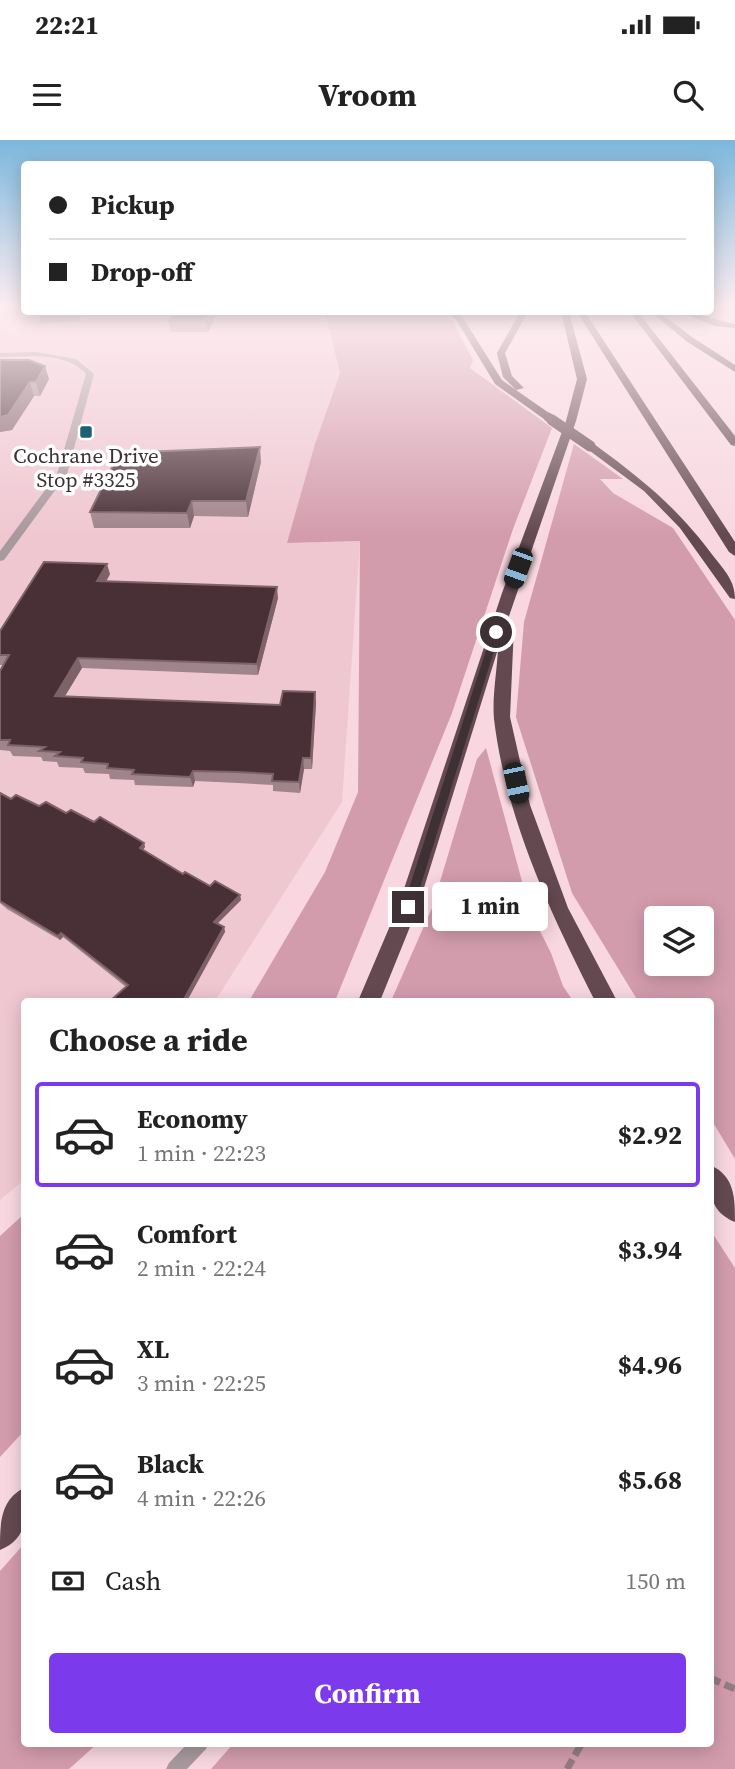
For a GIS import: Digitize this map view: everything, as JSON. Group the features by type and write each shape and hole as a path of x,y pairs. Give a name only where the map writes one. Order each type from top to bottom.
{"highway":[{"path":"498,382 648,489 684,525 735,595"},
{"path":"513,382 548,417"},
{"path":"370,998 408,907 509,593 571,421 581,382"},
{"path":"626,382 735,552"},
{"path":"688,382 735,443"},
{"path":"509,593 502,717 521,805 558,908 604,998"},
{"path":"714,1182 735,1209"},
{"path":"0,1534 21,1508"}],"street":[{"path":"0,558 62,474 88,382"}],"lane":[{"path":"175,1769 196,1747"}],"path":[{"path":"714,1680 735,1689"},
{"path":"567,1769 580,1747"}],"shaded area":[{"path":"0,382 337,382 315,444 288,543 360,541 342,802 217,998 21,998 21,1182 0,1200"},
{"path":"337,382 489,382 552,428 513,529 452,713 336,998 251,998 325,872 358,792 360,541 287,543 315,444"},
{"path":"574,444 623,479 600,479 613,493 673,528 735,620 735,1159 714,1124 714,998 636,998 572,893 516,717 524,622"},
{"path":"486,748 530,911 551,953 563,986 571,998 392,998 432,908 477,759"},
{"path":"21,1217 21,1434 0,1457 0,1236"},
{"path":"714,1236 735,1268 735,1769 211,1769 230,1747 714,1747"},
{"path":"21,1547 21,1747 94,1747 69,1769 0,1769 0,1571"}],"building":[{"path":"0,382 30,382 8,415 0,417"},
{"path":"260,447 246,501 192,501 187,513 90,512 119,453"},
{"path":"44,562 107,564 97,581 277,587 257,664 78,658 55,696 280,705 283,691 315,692 311,758 303,758 299,782 272,781 273,774 236,772 193,771 190,777 132,774 134,770 107,768 108,764 81,762 83,758 55,756 60,752 39,751 45,747 8,745 10,740 0,740 0,671 9,655 0,655 0,631"},
{"path":"0,793 11,799 16,795 39,806 46,802 66,813 71,810 94,822 100,817 144,843 140,848 183,874 185,872 210,886 215,881 240,895 214,922 224,927 185,998 113,998 128,985 61,933 58,936 0,901"}],"place":[{"name":"Cochrane Drive Stop #3325","path":"86,432"}],"route":[{"path":"408,907 496,632"}]}
